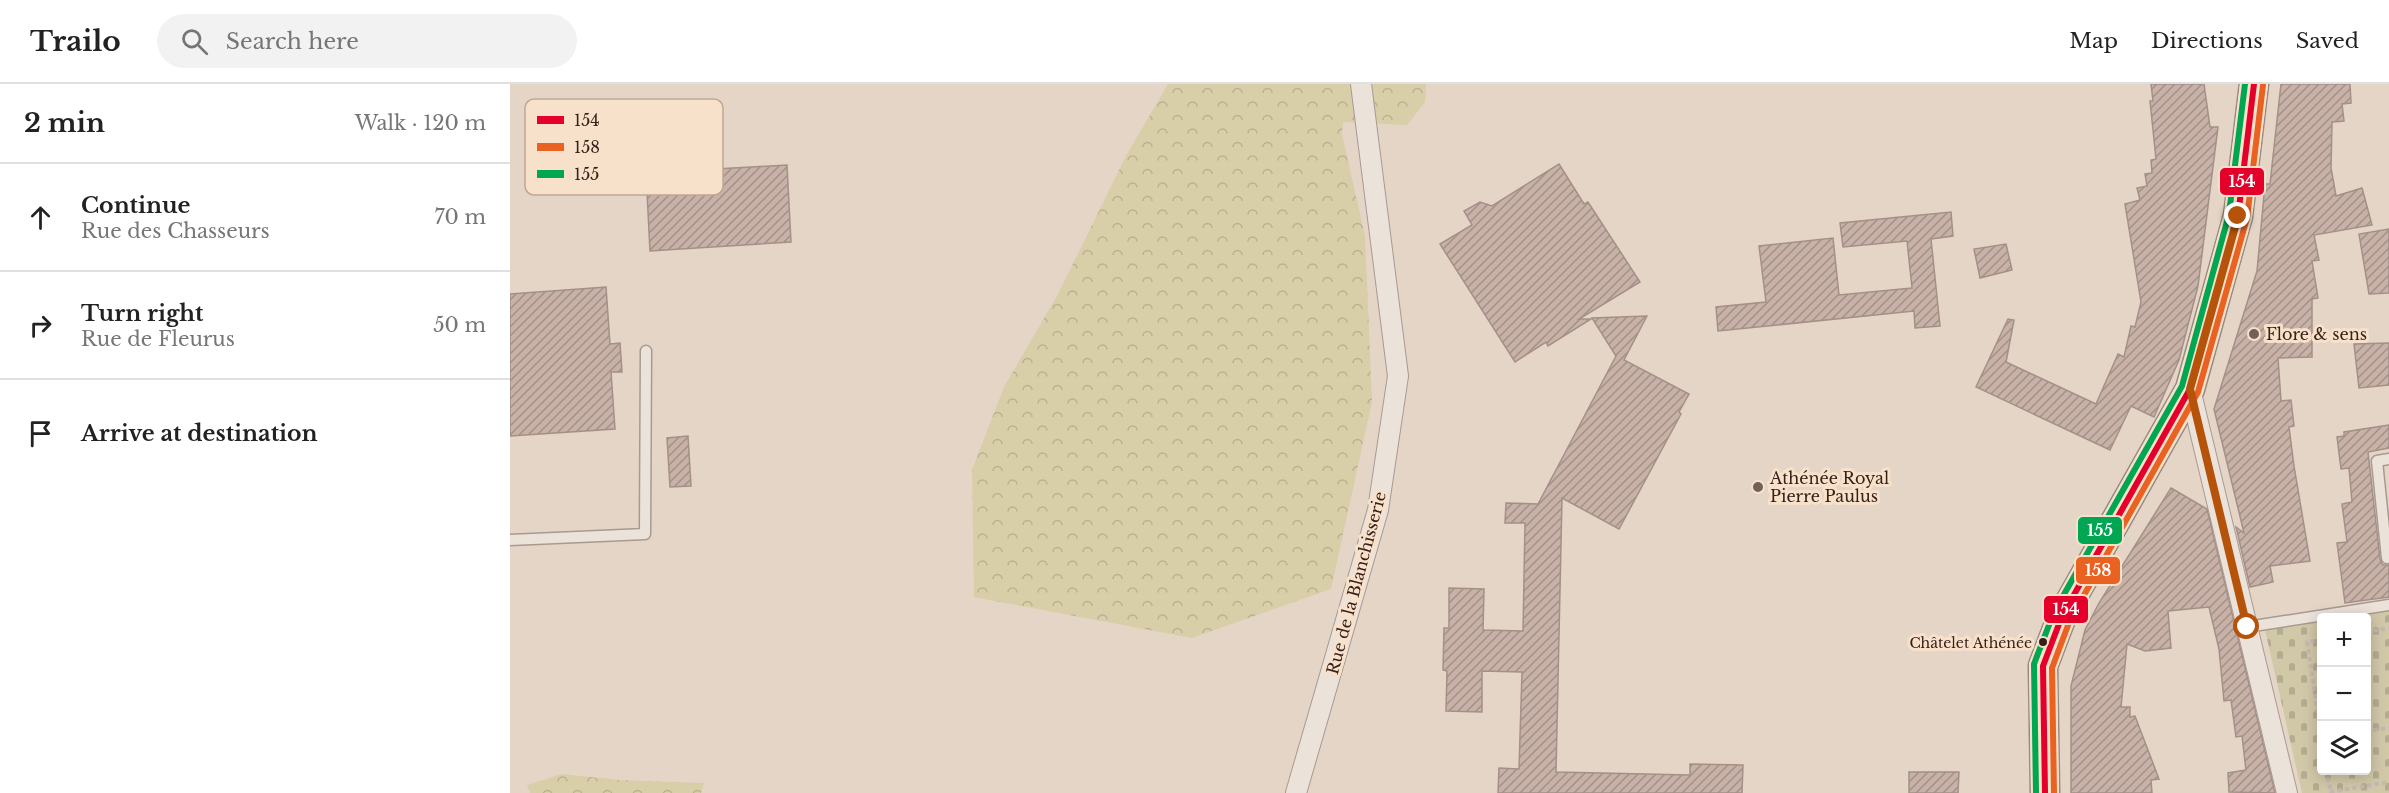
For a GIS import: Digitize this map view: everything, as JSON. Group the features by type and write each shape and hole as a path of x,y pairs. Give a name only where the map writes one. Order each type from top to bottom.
{"main road":[{"path":"2045,793 2043,666 2062,616 2190,389 2238,216 2254,84"}],"street":[{"name":"Rue de la Blanchisserie","path":"1296,793 1378,510 1398,376 1361,84"},
{"path":"2190,389 2287,793"}],"lane":[{"path":"510,540 645,534 646,351"},
{"path":"2387,558 2377,461 2389,459"},
{"path":"2247,627 2389,605"}],"path":[{"path":"2371,631 2389,628"},
{"path":"2317,641 2307,642 2318,721"},
{"path":"2371,730 2389,728"},
{"path":"2327,775 2331,793 2389,782"}],"green space":[{"path":"1168,84 1426,84 1425,102 1407,125 1343,122 1342,134 1365,236 1372,402 1331,589 1192,638 974,597 972,470 1004,387 1058,294 1127,154"},
{"path":"2389,610 2389,793 2302,793 2265,630 2317,622 2317,775 2371,775 2371,613 2368,613"},
{"path":"562,774 619,780 704,783 701,793 530,793 527,785"}],"building":[{"path":"2151,84 2204,84 2210,127 2218,127 2198,286 2179,360 2154,417 2131,406 2110,450 1976,387 2008,319 2014,320 2006,362 2096,404 2118,354 2124,357 2131,326 2135,327 2141,302 2125,204 2140,200 2137,188 2147,186 2145,174 2152,173 2151,160 2156,159 2150,101 2153,101"},
{"path":"2281,84 2350,84 2351,103 2342,104 2344,121 2332,122 2331,168 2336,196 2362,188 2372,225 2314,235 2319,260 2312,261 2318,298 2312,299 2312,357 2278,358 2281,401 2291,400 2294,426 2289,427 2310,561 2270,566 2273,582 2250,587 2236,527 2244,533 2214,409 2257,271 2265,184 2270,184"},
{"path":"1559,164 1584,204 1588,202 1640,282 1579,319 1591,319 1548,346 1546,342 1515,362 1440,244 1472,225 1464,211 1480,202 1492,206"},
{"path":"787,165 791,242 650,251 647,195 723,195 723,169"},
{"path":"1951,212 1953,236 1931,239 1940,326 1915,328 1914,311 1718,331 1716,307 1766,302 1759,246 1833,238 1839,295 1912,288 1907,241 1843,247 1840,223"},
{"path":"2389,229 2389,293 2369,294 2359,234"},
{"path":"2006,244 2012,270 1980,278 1974,249"},
{"path":"606,287 610,344 620,343 622,372 611,372 615,429 510,436 510,294"},
{"path":"1647,316 1624,360 1689,394 1679,412 1681,414 1619,529 1562,498 1556,772 1690,775 1690,764 1743,765 1742,793 1498,793 1499,768 1519,769 1522,672 1482,671 1482,712 1446,711 1447,671 1443,670 1444,628 1449,628 1449,588 1484,589 1483,630 1523,631 1525,523 1505,523 1506,503 1538,504 1616,356 1592,318"},
{"path":"2389,343 2389,385 2359,388 2354,344"},
{"path":"2389,425 2389,448 2368,452 2380,559 2383,565 2389,565 2389,597 2345,603 2337,543 2347,542 2342,504 2352,502 2349,468 2341,469 2337,437 2344,436 2344,432"},
{"path":"688,436 691,486 670,487 667,438"},
{"path":"2171,488 2207,509 2275,793 2229,792 2228,773 2246,770 2242,736 2236,737 2231,700 2224,701 2219,649 2209,607 2168,611 2171,648 2145,651 2127,644 2121,707 2130,707 2130,717 2135,716 2159,779 2151,780 2152,793 2071,793 2071,686 2085,630 2099,603"},
{"path":"1909,772 1959,772 1958,793 1909,793"}],"transit line":[{"name":"155","path":"2036,793 2034,664 2054,612 2182,386 2229,214 2245,84"},
{"name":"154","path":"2045,793 2043,666 2062,616 2190,389 2238,216 2254,84"},
{"name":"158","path":"2054,793 2052,668 2070,620 2198,392 2247,218 2263,85"}],"place":[{"name":"Flore & sens","path":"2254,334"},
{"name":"Athénée Royal Pierre Paulus","path":"1758,487"},
{"name":"Châtelet Athénée","path":"2043,642"}],"route":[{"path":"2238,216 2190,389 2247,627"}]}
